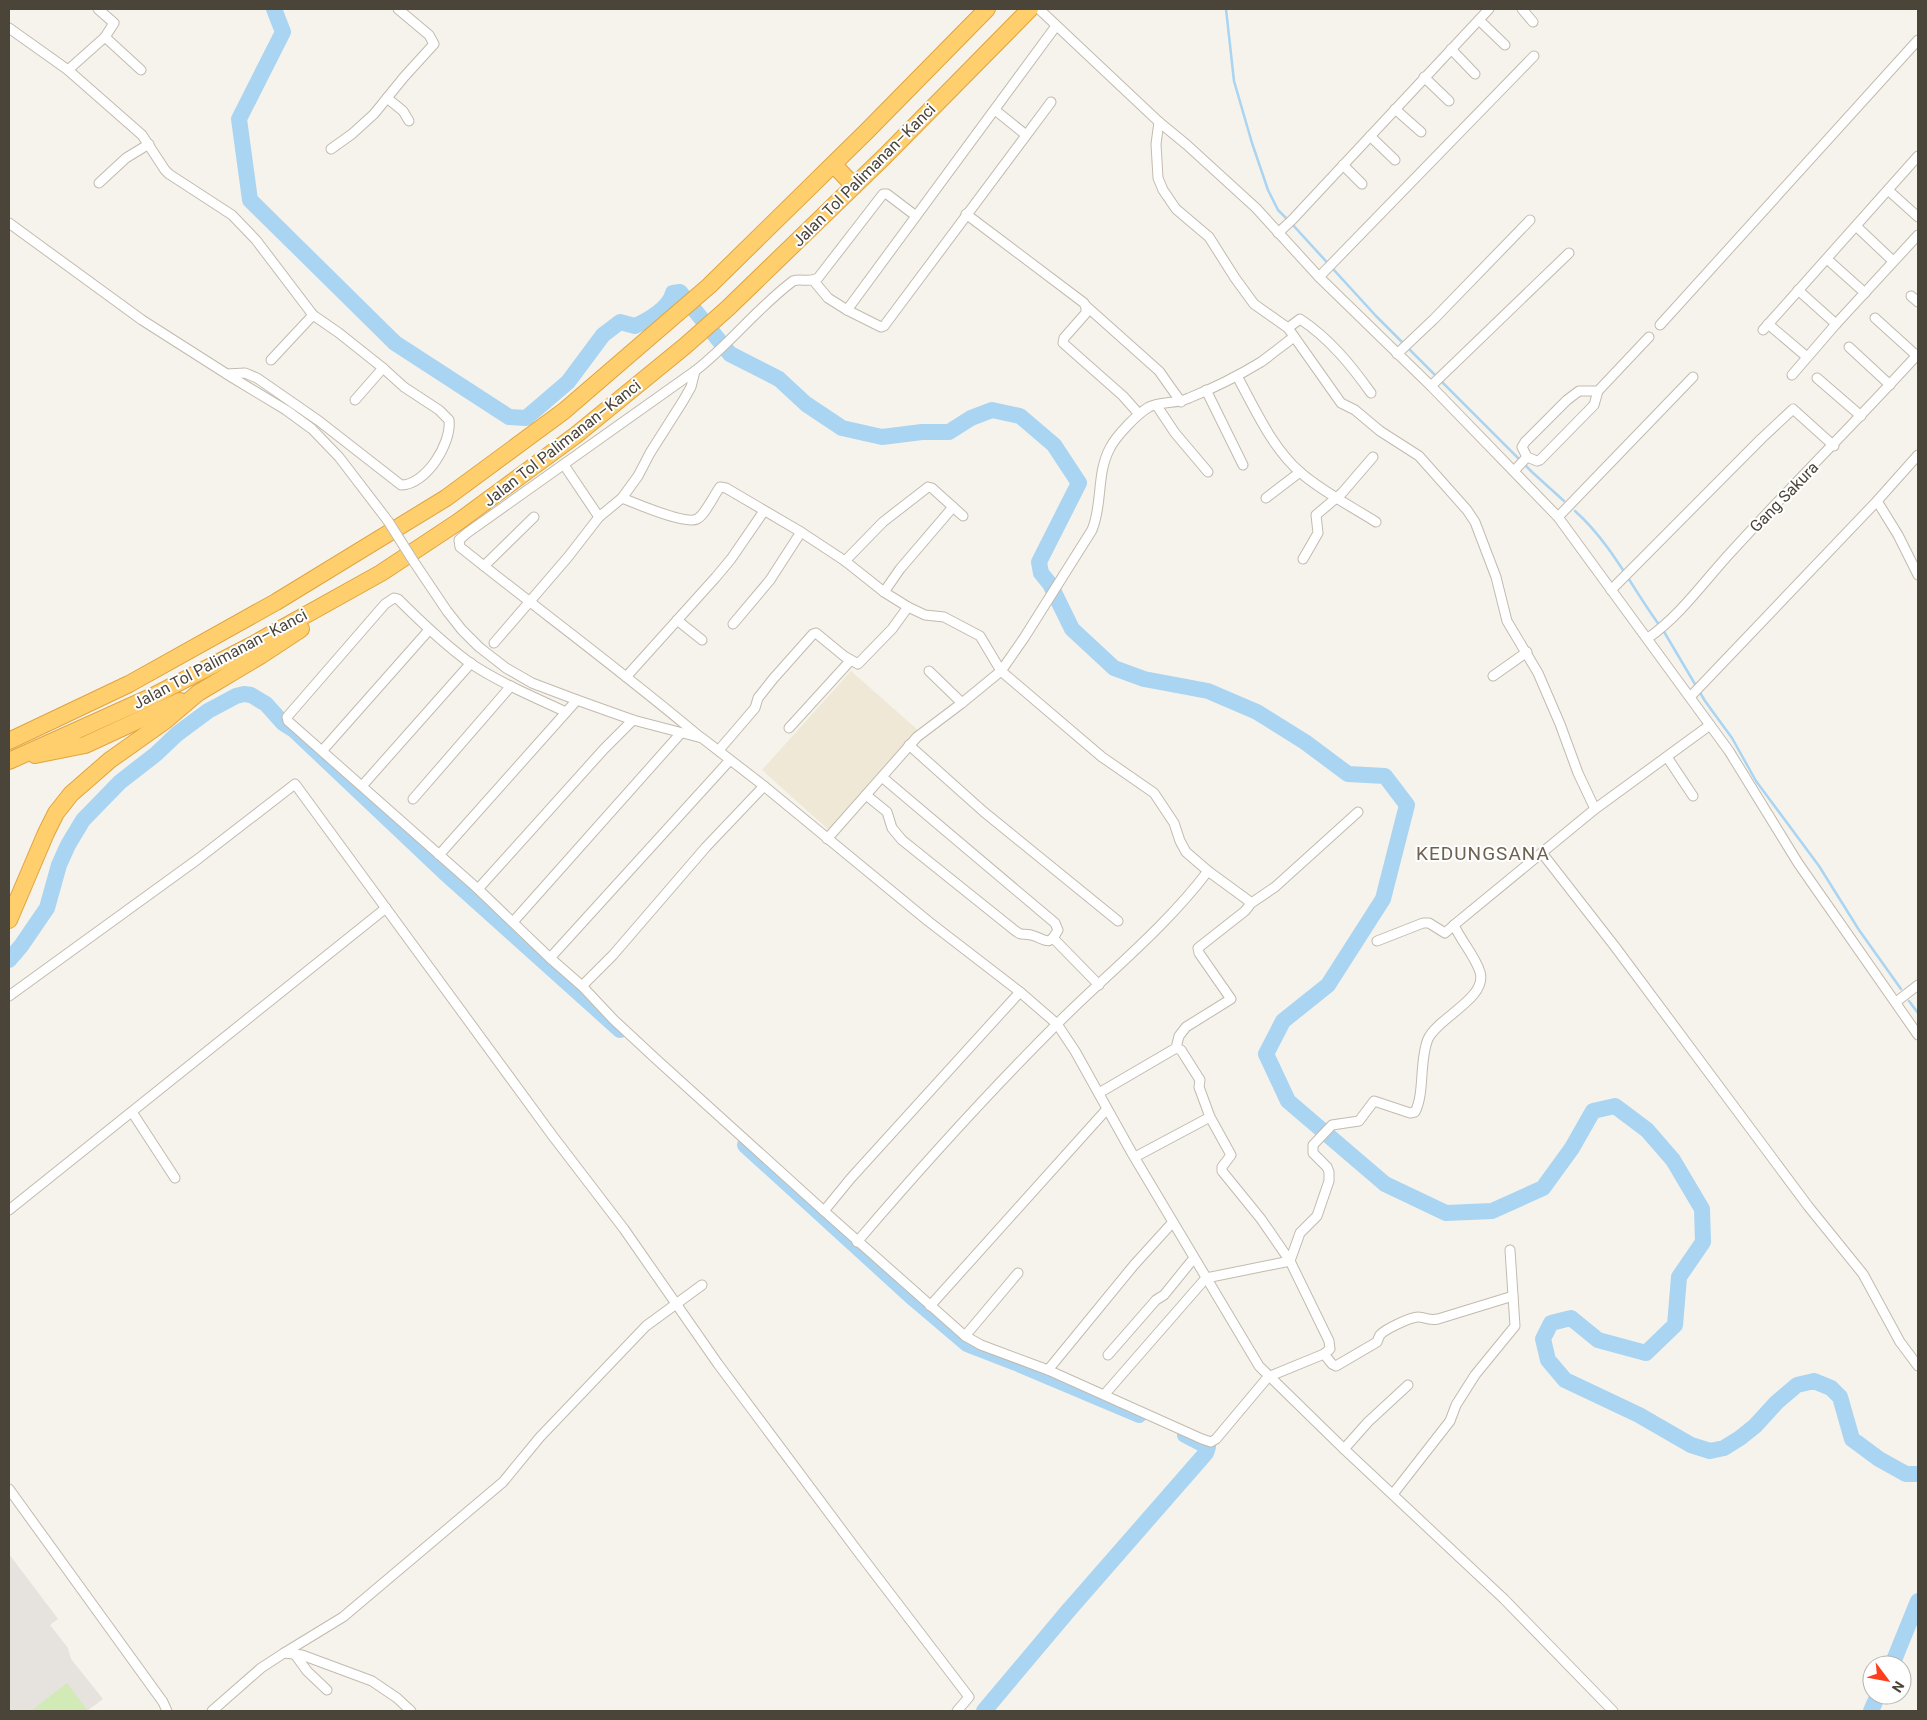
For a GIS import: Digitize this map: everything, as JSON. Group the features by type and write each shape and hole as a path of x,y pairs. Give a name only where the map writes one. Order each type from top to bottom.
{"highway":[{"name":"Jalan Tol Palimanan–Kanci","path":"9,741 129,684 276,602 446,498 564,411 709,286 834,165 987,9"},
{"name":"Jalan Tol Palimanan–Kanci","path":"14,759 152,696 252,645 381,573 458,522 576,436 728,308 854,186 1030,9"},
{"path":"834,165 854,186"},
{"path":"14,759 48,754 86,745 198,693 260,656 381,573"},
{"path":"9,920 46,833 56,813 71,794 110,760 166,721 198,693"}],"street":[{"path":"68,70 105,37 114,23 98,9"},
{"path":"331,149 352,134 374,114 434,44 429,35 398,9"},
{"path":"1039,9 1159,122 1256,208 1321,274 1404,348 1433,384 1522,464 1558,518 1611,590 1652,636 1694,693 1710,724 1729,751 1798,863 1918,1036"},
{"path":"1280,231 1489,9"},
{"path":"1522,9 1534,22"},
{"path":"1479,20 1505,45"},
{"path":"846,310 1056,26"},
{"path":"9,28 68,70 142,135 164,170 232,215 256,240 313,315 339,333 404,387 439,410 450,420 450,430 440,455 426,472 408,484 401,485 319,421 257,378 245,373 227,374"},
{"path":"105,37 141,70"},
{"path":"1660,325 1918,40"},
{"path":"1451,49 1475,74"},
{"path":"1321,274 1534,56"},
{"path":"1424,77 1449,101"},
{"path":"387,98 403,111 409,121"},
{"path":"813,280 828,298 846,310 881,327 884,326 1051,102"},
{"path":"1396,109 1420,132"},
{"path":"995,110 1026,135"},
{"path":"1159,122 1156,144 1157,173 1168,200 1179,213 1209,237 1254,304 1288,328 1341,403 1355,410 1380,430 1419,456 1467,510 1475,522 1496,577 1507,621 1527,652 1547,694 1571,758 1595,809"},
{"path":"1370,136 1395,160"},
{"path":"99,183 126,158 149,144"},
{"path":"1807,358 1766,327 1918,156"},
{"path":"1343,165 1362,184"},
{"path":"1888,190 1918,216"},
{"path":"916,216 887,194 883,194 820,276 813,280 798,279 793,281 710,360 461,537 460,547 648,693 928,921 1020,992 1057,1024 1075,1051 1134,1157 1251,1356 1268,1377 1515,1610 1613,1711"},
{"path":"966,214 1086,305 1159,371 1181,402"},
{"path":"1404,348 1434,320 1530,220"},
{"path":"10,225 142,320 286,410 312,429 339,457 388,521 447,612 479,647 506,668 532,683 577,700 633,720 702,738"},
{"path":"1856,226 1893,261"},
{"path":"1792,375 1918,235"},
{"path":"1433,384 1568,253"},
{"path":"1827,258 1865,293"},
{"path":"1798,290 1836,324"},
{"path":"1086,305 1086,313 1064,338 1063,343 1123,396 1139,414"},
{"path":"271,360 313,315"},
{"path":"1875,318 1917,355"},
{"path":"1288,328 1300,319 1322,336 1341,354 1370,393"},
{"path":"827,838 909,745 926,729 1001,671 1087,540 1096,521 1102,472 1110,447 1139,414 1148,408 1181,402 1237,376 1294,337"},
{"path":"1522,464 1540,460 1594,405 1598,391 1648,337"},
{"path":"1849,347 1890,385"},
{"name":"Gang Sakura","path":"1652,636 1667,623 1732,550 1834,446 1917,355"},
{"path":"355,400 383,368"},
{"path":"494,643 528,601 568,557 599,517 622,498 638,476 650,453 683,401 691,387 695,371"},
{"path":"1237,376 1269,432 1300,472 1376,522"},
{"path":"1558,518 1694,377"},
{"path":"1817,378 1861,416"},
{"path":"1206,390 1243,465"},
{"path":"1522,464 1523,444 1568,400 1580,390 1598,391"},
{"path":"1157,406 1175,433 1208,472"},
{"path":"1611,590 1793,409 1834,446"},
{"path":"1694,693 1918,455"},
{"path":"1303,559 1318,533 1316,515 1337,498 1373,457"},
{"path":"564,465 599,517"},
{"path":"1266,498 1300,472"},
{"path":"622,498 660,513 692,521 699,518 719,488 722,487 801,532 845,561 884,592 908,607 925,615 944,617 980,636 1001,671 1102,757 1154,793 1174,823 1186,852 1208,871 1248,899 1250,904"},
{"path":"845,561 884,522 926,487 932,488 963,516"},
{"path":"1876,501 1898,535 1918,575"},
{"path":"884,592 900,569 953,507"},
{"path":"626,677 731,558 764,511"},
{"path":"484,566 534,516"},
{"path":"733,624 770,580 801,532"},
{"path":"566,712 511,686 471,663 429,630 398,600 392,598 288,714 288,721 478,889 582,986 614,1020 668,1070 857,1242 965,1336 981,1345 1048,1370 1211,1442 1268,1377 1324,1354 1330,1349 1329,1341 1290,1261 1261,1219 1222,1171 1222,1167 1231,1155 1210,1117 1199,1087 1200,1080 1181,1050 1176,1048"},
{"path":"719,750 755,708 758,698 773,679 813,634 816,633 850,660 858,663 892,629 908,607"},
{"path":"676,620 702,640"},
{"path":"322,751 429,630"},
{"path":"1493,676 1527,652"},
{"path":"789,728 850,660"},
{"path":"362,786 471,663"},
{"path":"929,671 962,703"},
{"path":"413,799 511,686"},
{"path":"439,855 577,700"},
{"path":"478,889 604,749 633,720"},
{"path":"1376,941 1422,923 1429,923 1445,933 1595,809 1710,724"},
{"path":"513,922 681,733"},
{"path":"909,745 984,812 1118,921"},
{"path":"1667,757 1693,796"},
{"path":"550,958 730,760"},
{"path":"866,794 887,812 892,828 902,840 1013,929 1020,934 1032,935 1043,941 1048,942 1054,938 1058,930 1057,924 882,777"},
{"path":"9,996 198,859 295,784 624,1230 859,1553 969,1697 957,1711"},
{"path":"582,986 613,955 706,847 764,786"},
{"path":"1099,1094 1176,1048 1179,1036 1186,1027 1231,999 1199,953 1198,948 1245,911 1250,904 1275,887 1358,812"},
{"path":"1542,854 1616,948 1808,1206 1862,1274 1900,1342 1918,1366"},
{"path":"857,1242 1002,1081 1057,1024 1164,920 1208,871"},
{"path":"9,1210 386,908"},
{"path":"1290,1261 1300,1233 1317,1216 1329,1180 1327,1167 1312,1151 1314,1143 1334,1124 1358,1122 1374,1101 1410,1113 1416,1110 1428,1039 1438,1026 1476,992 1481,982 1478,968 1454,925"},
{"path":"1054,938 1098,985"},
{"path":"1896,1002 1918,985"},
{"path":"824,1212 858,1171 1020,992"},
{"path":"930,1306 1107,1109"},
{"path":"132,1112 175,1178"},
{"path":"1134,1157 1210,1117"},
{"path":"1048,1370 1134,1265 1173,1222"},
{"path":"1393,1494 1450,1421 1456,1405 1475,1375 1513,1329 1515,1323 1510,1250"},
{"path":"1108,1355 1156,1300 1164,1295 1194,1258"},
{"path":"1104,1395 1206,1278 1290,1261"},
{"path":"965,1336 1018,1273"},
{"path":"212,1711 261,1668 343,1617 503,1482 540,1437 646,1326 702,1285"},
{"path":"1324,1354 1336,1366 1377,1342 1379,1336 1384,1332 1408,1320 1419,1317 1430,1321 1513,1296"},
{"path":"1344,1448 1374,1416 1408,1385"},
{"path":"9,1489 163,1702 167,1711"},
{"path":"284,1653 294,1653 372,1681 397,1698 411,1711"},
{"path":"294,1653 307,1671 327,1690"}],"shaded area":[{"path":"851,671 920,732 830,831 762,770"},
{"path":"9,1554 58,1619 50,1625 68,1648 71,1659 103,1699 87,1711 9,1711"}],"green space":[{"path":"67,1683 87,1710 31,1711"}],"waterway":[{"path":"274,9 283,32 239,119 250,200 395,343 509,417 526,418 568,382 603,335 620,322 635,326 652,317 663,308 673,293 680,292 730,354 779,379 806,404 842,428 882,437 922,432 949,432 971,418 992,410 1020,416 1054,445 1079,483 1039,562 1041,573 1050,584 1072,629 1114,668 1144,679 1208,691 1257,712 1305,742 1348,774 1385,776 1407,805 1383,899 1328,985 1283,1021 1266,1054 1288,1101 1385,1184 1446,1213 1492,1211 1543,1188 1572,1148 1593,1111 1615,1106 1647,1130 1673,1160 1702,1209 1703,1242 1679,1277 1675,1325 1646,1353 1598,1340 1571,1318 1551,1323 1543,1339 1548,1360 1565,1380 1639,1415 1691,1445 1710,1451 1724,1448 1740,1438 1797,1385 1814,1381 1831,1388 1840,1397 1852,1439 1879,1459 1906,1474 1918,1474"},
{"path":"1226,9 1234,81 1252,143 1268,190 1278,210 1288,220"},
{"path":"1292,224 1404,344"},
{"path":"1408,348 1532,472 1564,501"},
{"path":"1575,511 1600,537 1660,626"},
{"path":"1663,630 1705,701 1732,738 1756,781 1819,866 1859,930 1901,989"},
{"path":"9,960 47,908 59,865 83,820 120,782 156,754 177,734 208,711 236,696 244,694 251,695 266,704 283,723 294,730 444,872 620,1030"},
{"path":"1909,1001 1918,1013"},
{"path":"745,1145 914,1299 967,1344 1139,1415"},
{"path":"984,1711 1068,1611 1206,1453 1208,1447 1185,1435"},
{"path":"1896,1655 1918,1601"},
{"path":"1871,1711 1874,1705"}],"district":[{"name":"KEDUNGSANA","path":"1483,853"}]}
